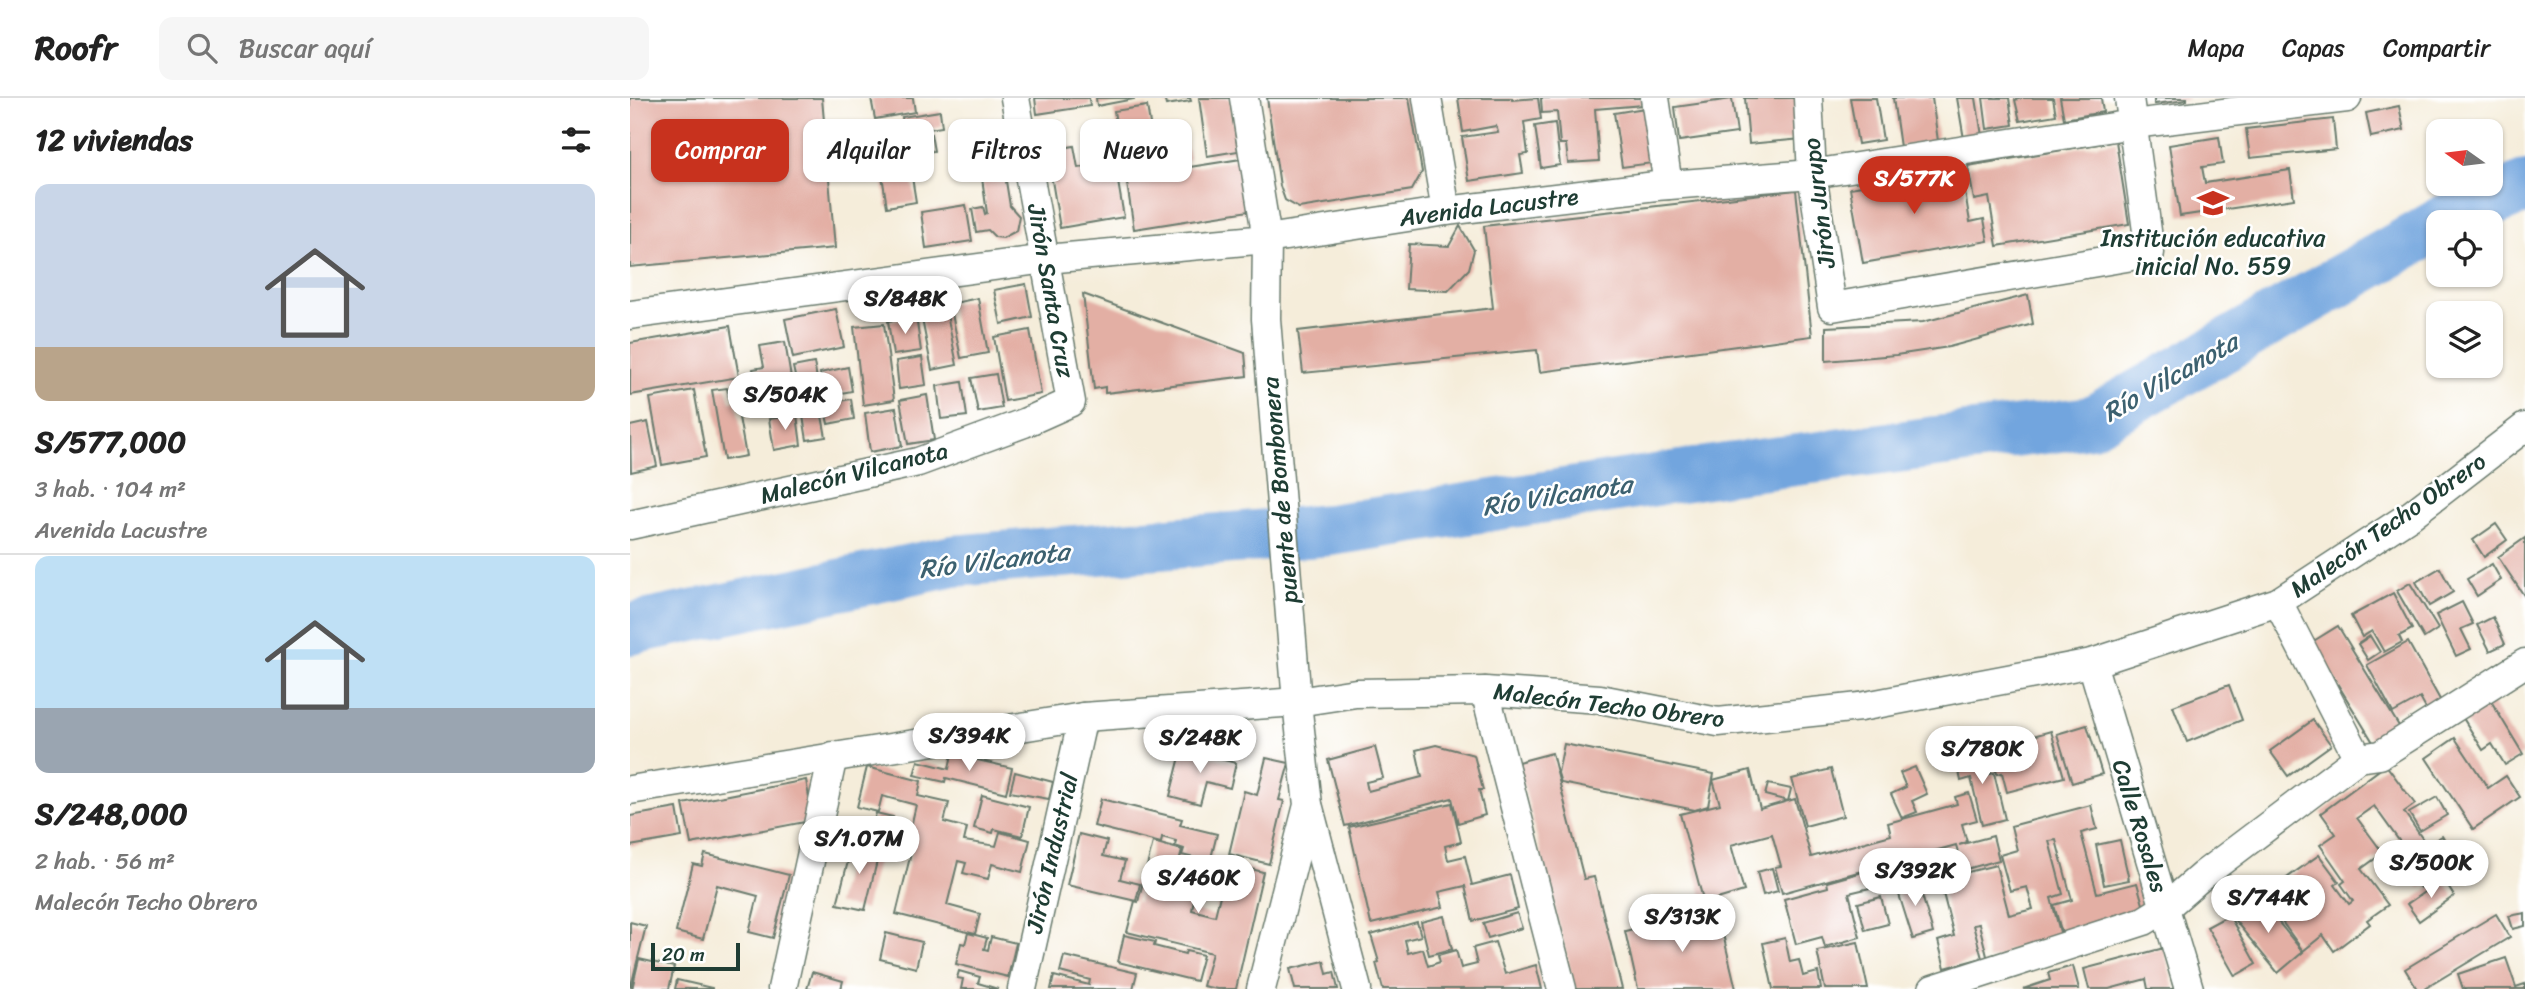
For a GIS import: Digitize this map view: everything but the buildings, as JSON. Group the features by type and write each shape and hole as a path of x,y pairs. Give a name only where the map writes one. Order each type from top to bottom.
{"street":[{"name":"Jirón Santa Cruz","path":"1015,98 1071,402"},
{"name":"puente de Bombonera","path":"1244,98 1267,239 1266,319 1308,805"},
{"path":"1427,98 1446,211"},
{"path":"1655,98 1668,185"},
{"name":"Jirón Jurupo","path":"1808,98 1812,173 1832,307 2150,253 2131,111"},
{"name":"Avenida Lacustre","path":"630,315 1046,258 1267,239 1446,211 1668,185 1812,173 2131,111 2347,98"},
{"name":"Malecón Vilcanota","path":"630,525 918,462 1024,423 1071,402"},
{"name":"Malecón Techo Obrero","path":"630,790 1083,717 1297,702 1356,693 1486,691 1601,699 1718,722 1860,707 2092,663 2278,602 2411,515 2525,427"},
{"path":"2278,602 2358,758"},
{"name":"Calle Rosales","path":"2092,663 2189,989"},
{"path":"1933,989 2144,921 2165,908 2203,874 2358,758 2380,755 2525,663"},
{"path":"1486,691 1562,989"},
{"name":"Jirón Industrial","path":"1022,989 1083,717"},
{"path":"782,989 833,756"},
{"path":"1261,989 1308,805"},
{"path":"1308,805 1357,989"}],"waterway":[{"name":"Río Vilcanota","path":"2470,210 2525,187"},
{"name":"Río Vilcanota","path":"630,629 953,561 1330,530 1727,469 2091,422 2426,232"}],"place":[{"name":"Institución educativa inicial No. 559","path":"2213,203"}]}
